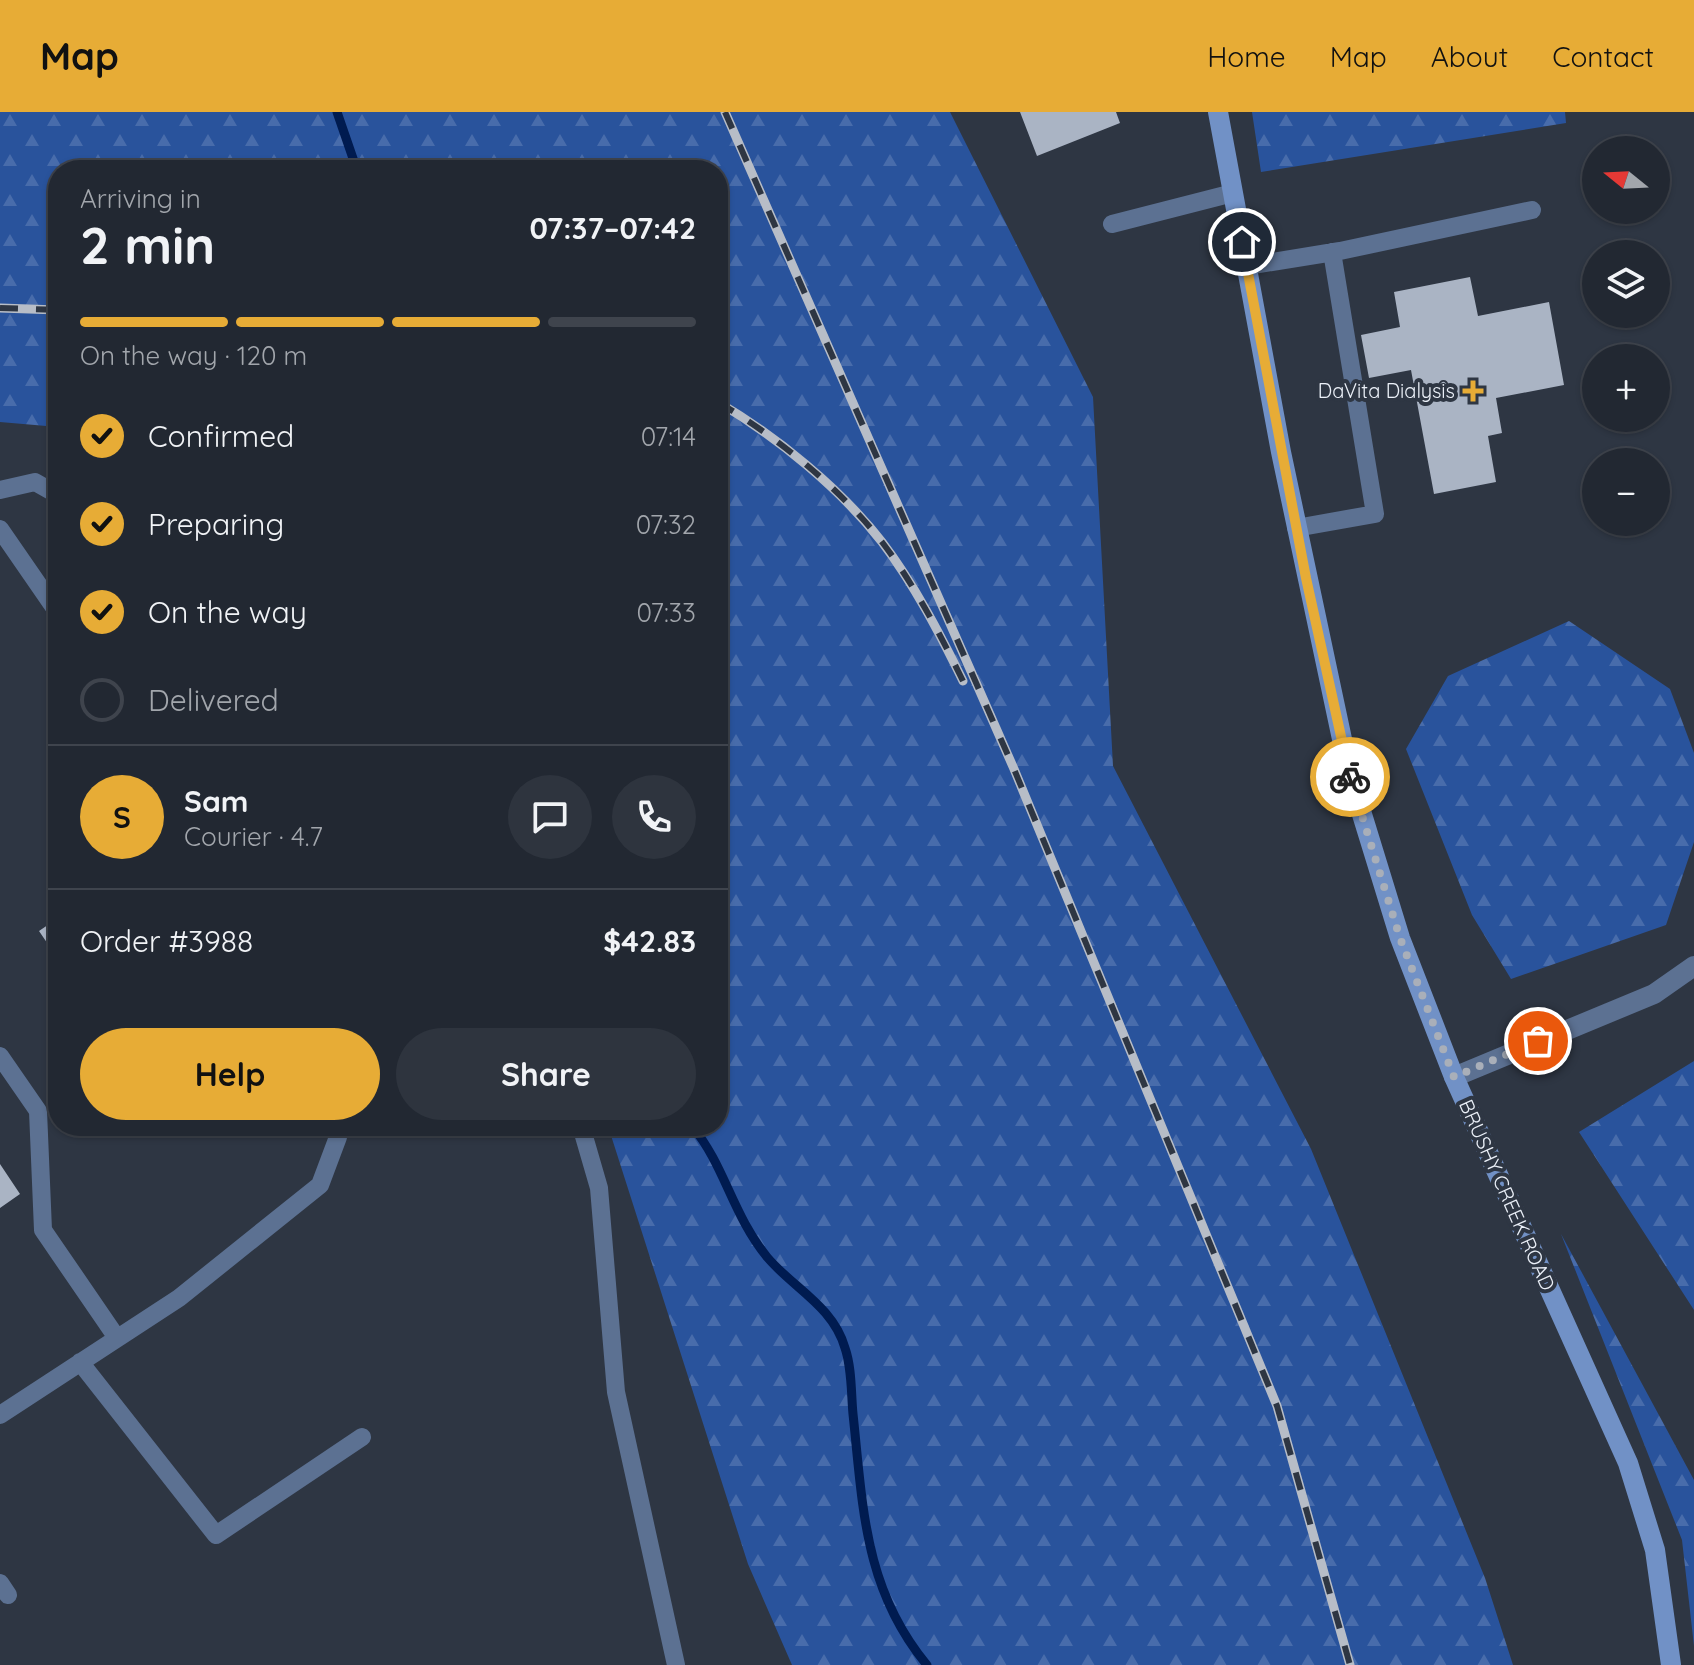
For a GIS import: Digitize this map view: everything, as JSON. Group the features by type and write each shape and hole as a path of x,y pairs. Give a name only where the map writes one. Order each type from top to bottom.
{"main road":[{"name":"BRUSHY CREEK ROAD","path":"1218,112 1296,528 1349,772 1400,938 1454,1077 1628,1463 1655,1550 1671,1665"}],"street":[{"path":"1454,1077 1654,994 1694,966"}],"lane":[{"path":"1112,224 1233,193"},
{"path":"1247,266 1332,252 1532,210"},
{"path":"1296,528 1375,514 1332,252"},
{"path":"0,490 35,482 48,489"},
{"path":"0,529 48,599"},
{"path":"0,1056 38,1111 43,1230 117,1338"},
{"path":"0,1415 179,1298 320,1185 338,1136"},
{"path":"584,1136 599,1188 616,1392 676,1665"},
{"path":"80,1362 216,1535 362,1437"}],"green space":[{"path":"0,112 950,112 1093,397 1113,766 1311,1149 1485,1578 1513,1665 792,1665 748,1564 611,1136 728,1136 728,160 48,160 48,426 0,422"},
{"path":"1252,112 1565,112 1566,123 1261,172"},
{"path":"1569,621 1670,689 1694,753 1694,842 1666,925 1511,979 1472,915 1406,749 1448,676"},
{"path":"1694,1061 1694,1310 1579,1132"},
{"path":"1561,1234 1694,1480 1694,1646 1682,1540"}],"building":[{"path":"1020,112 1116,112 1120,123 1037,156"},
{"name":"DaVita Dialysis","path":"1470,277 1478,316 1549,302 1564,385 1496,398 1502,433 1488,436 1496,482 1434,494 1411,370 1369,378 1361,335 1400,327 1394,292"},
{"path":"48,925 48,944 39,931"},
{"path":"0,1164 20,1194 0,1208"}],"waterway":[{"path":"337,112 354,160"},
{"path":"699,1136 755,1241 777,1268 822,1309 839,1333 849,1364 860,1482 870,1546 890,1607 927,1665"}],"railway":[{"path":"725,112 1014,769 1277,1406 1350,1665"},
{"path":"0,308 48,310"},
{"path":"728,408 806,465 865,522 916,592 963,681"}],"way so far":[{"path":"1350,777 1400,938 1454,1077 1538,1041"}],"place":[{"name":"DaVita Dialysis","path":"1473,391"}],"route":[{"path":"1242,242 1306,578 1350,777"}]}
